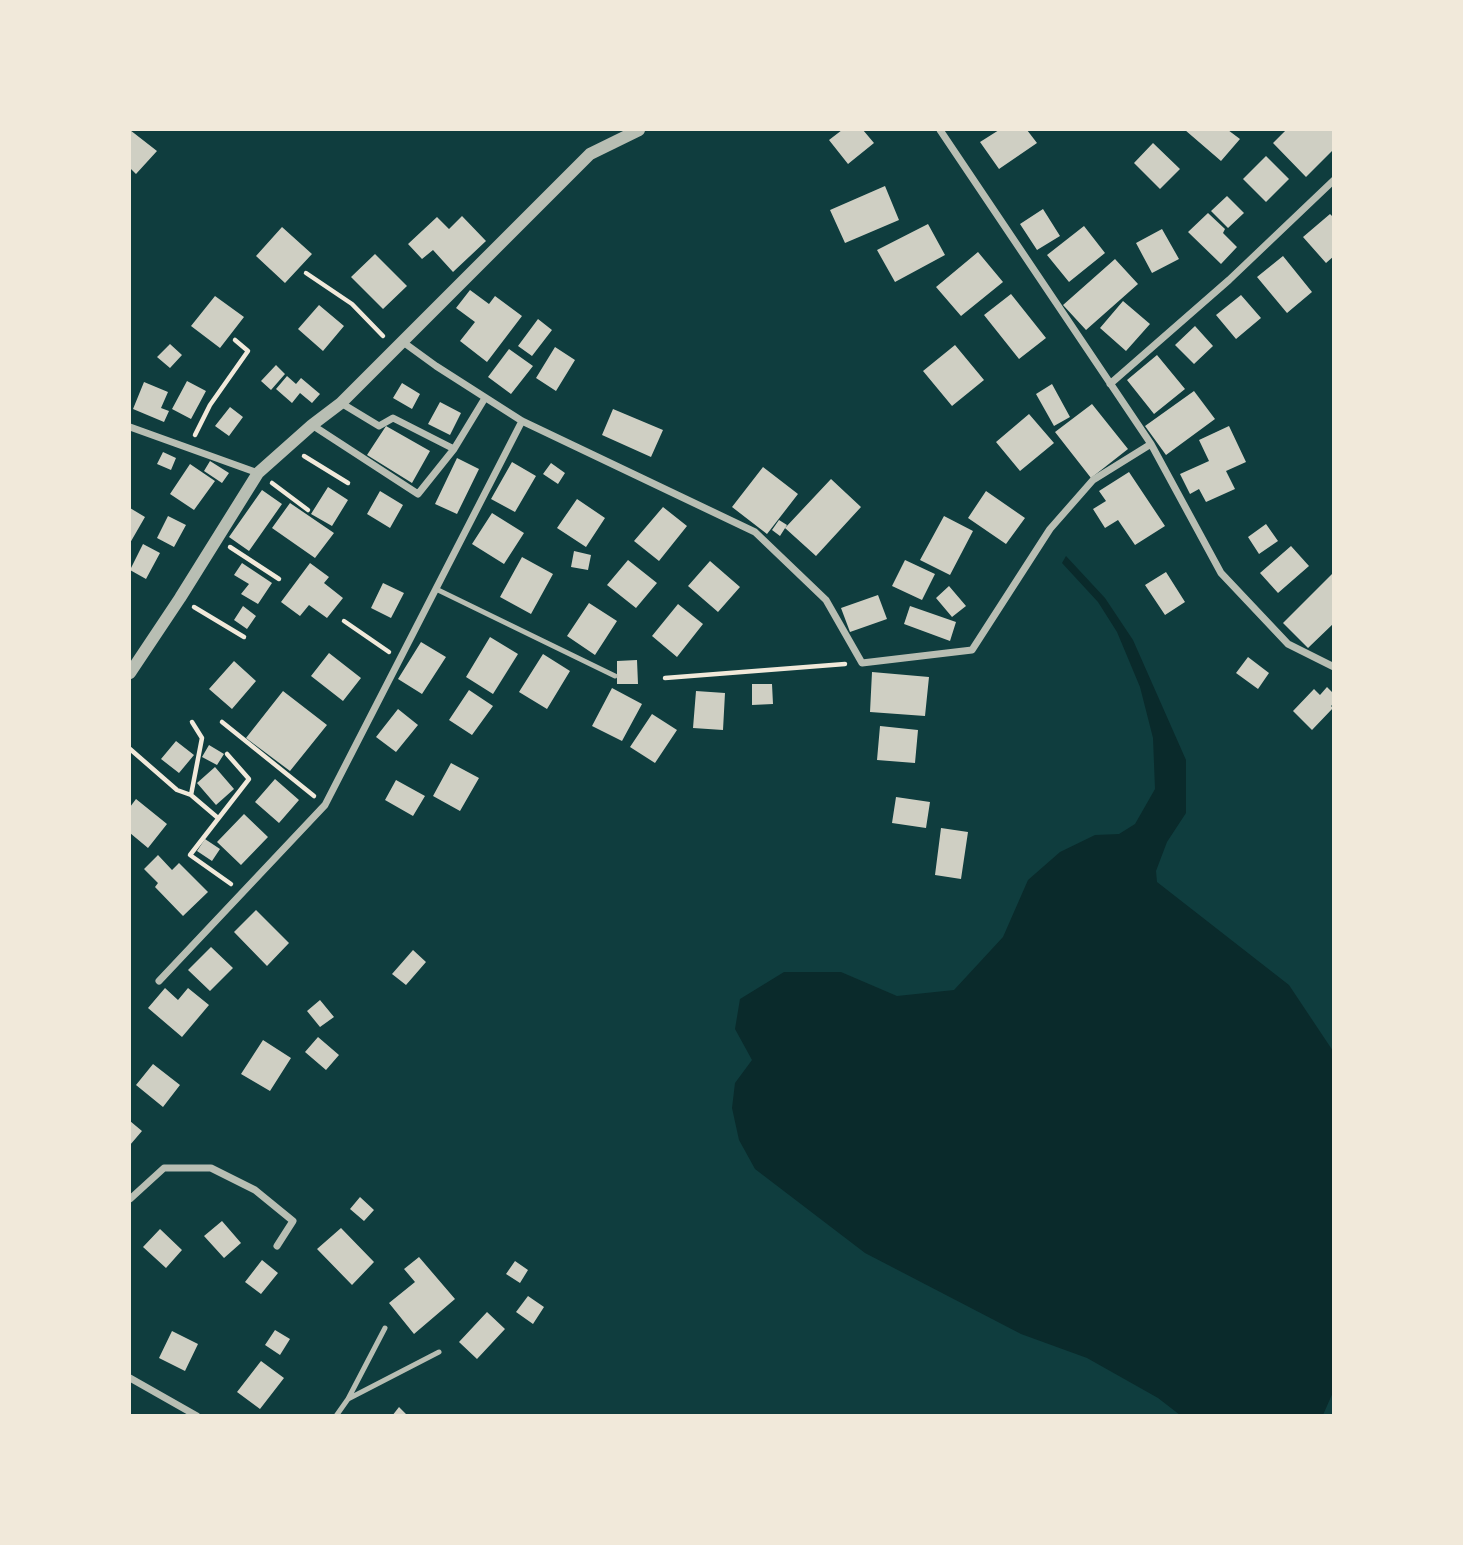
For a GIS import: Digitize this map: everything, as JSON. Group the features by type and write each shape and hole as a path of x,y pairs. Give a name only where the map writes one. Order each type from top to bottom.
{"street":[{"path":"130,673 258,473 341,403 590,154 639,130"},
{"path":"940,130 1151,443 1222,573 1287,644 1334,667"},
{"path":"1110,384 1229,280 1334,180"},
{"path":"399,346 522,421 755,532 825,600 862,663 972,650 1050,529 1093,480 1151,443"},
{"path":"312,425 418,494 454,449 485,398"},
{"path":"341,403 379,426 394,418 454,449"},
{"path":"159,981 325,805 522,421"},
{"path":"130,427 258,473"},
{"path":"130,1199 164,1168 211,1168 255,1190 293,1221 277,1246"},
{"path":"130,1378 197,1416"}],"lane":[{"path":"436,589 615,676"},
{"path":"336,1416 348,1399 385,1328"},
{"path":"348,1399 439,1352"}],"path":[{"path":"306,273 352,304 399,346"},
{"path":"188,448 210,405 248,351 235,340"},
{"path":"289,446 348,483"},
{"path":"258,473 308,510"},
{"path":"217,538 279,579"},
{"path":"180,598 244,637"},
{"path":"344,621 400,660"},
{"path":"665,678 862,663"},
{"path":"191,795 202,738 192,722"},
{"path":"222,722 325,805"},
{"path":"130,749 177,790 191,795 218,818"},
{"path":"227,754 249,779 190,855 215,871 242,894"}],"water":[{"path":"1066,556 1105,598 1133,640 1186,760 1186,813 1167,842 1156,871 1157,882 1289,985 1333,1051 1334,1390 1323,1415 1180,1415 1158,1398 1087,1358 1021,1334 865,1253 755,1169 739,1140 732,1108 735,1083 752,1060 735,1029 740,999 784,972 841,972 897,996 954,990 1003,937 1028,880 1060,852 1095,835 1119,834 1135,824 1155,789 1153,738 1140,687 1117,632 1098,602 1062,563"}],"building":[{"path":"130,130 157,151 136,174 130,168"},
{"path":"842,130 863,130 874,143 848,164 829,140"},
{"path":"999,130 1027,130 1037,143 999,169 980,142"},
{"path":"1185,130 1228,130 1240,139 1221,161"},
{"path":"1286,130 1334,130 1334,149 1306,177 1273,143"},
{"path":"1153,143 1180,169 1160,189 1134,163"},
{"path":"1266,156 1289,179 1266,202 1243,179"},
{"path":"885,186 899,220 845,243 830,210"},
{"path":"1227,196 1244,213 1228,228 1211,211"},
{"path":"1043,209 1060,236 1037,250 1020,224"},
{"path":"1208,213 1225,229 1223,233 1237,247 1221,264 1188,232"},
{"path":"1330,214 1334,218 1334,256 1326,263 1303,237"},
{"path":"462,216 486,241 453,272 433,250 422,259 408,244 437,217 449,229"},
{"path":"928,224 945,255 895,282 877,250"},
{"path":"1084,226 1105,253 1069,282 1047,255"},
{"path":"282,227 312,254 285,283 256,256"},
{"path":"1162,229 1179,259 1152,273 1136,243"},
{"path":"978,252 1003,282 961,316 936,287"},
{"path":"375,254 407,286 383,309 351,277"},
{"path":"1283,256 1312,292 1287,313 1257,277"},
{"path":"1115,259 1138,284 1086,330 1063,305"},
{"path":"470,290 489,304 495,296 522,316 487,362 460,341 475,322 456,308"},
{"path":"1011,294 1046,338 1019,359 984,315"},
{"path":"1241,295 1261,318 1236,339 1216,315"},
{"path":"215,296 244,317 220,348 191,326"},
{"path":"1123,301 1150,324 1126,351 1100,328"},
{"path":"319,305 344,326 323,351 298,329"},
{"path":"538,319 552,330 532,356 518,346"},
{"path":"1195,326 1213,346 1194,364 1175,345"},
{"path":"170,344 182,355 170,368 157,357"},
{"path":"955,345 984,380 952,406 923,371"},
{"path":"555,347 575,360 556,391 536,378"},
{"path":"509,349 533,366 511,394 488,377"},
{"path":"1157,355 1185,389 1154,414 1127,380"},
{"path":"276,365 285,374 271,390 261,381"},
{"path":"287,376 296,384 301,378 320,394 312,403 300,393 292,403 276,389"},
{"path":"187,381 206,391 191,419 172,409"},
{"path":"144,382 168,392 161,408 169,411 164,422 133,409"},
{"path":"402,383 420,394 412,409 393,398"},
{"path":"1052,384 1070,417 1054,426 1036,394"},
{"path":"1194,391 1215,419 1166,455 1145,426"},
{"path":"440,402 461,413 450,435 428,424"},
{"path":"1092,404 1128,449 1091,478 1055,432"},
{"path":"230,407 243,417 229,436 215,426"},
{"path":"613,409 663,430 651,457 602,435"},
{"path":"1029,414 1054,443 1020,471 996,442"},
{"path":"386,426 430,451 412,483 367,455"},
{"path":"1229,426 1246,462 1226,471 1235,489 1206,502 1199,489 1190,494 1180,474 1209,461 1199,440"},
{"path":"163,452 176,458 171,470 157,464"},
{"path":"457,458 479,469 457,514 435,504"},
{"path":"210,461 229,473 222,483 204,471"},
{"path":"512,462 536,476 515,512 491,499"},
{"path":"551,463 565,473 558,484 543,474"},
{"path":"190,464 215,481 194,510 170,494"},
{"path":"763,467 798,494 767,534 732,507"},
{"path":"1129,472 1165,526 1135,545 1118,520 1105,528 1093,509 1106,501 1099,491"},
{"path":"831,479 861,507 816,556 785,528"},
{"path":"328,487 348,500 332,526 311,514"},
{"path":"262,490 282,504 249,551 229,537"},
{"path":"380,491 403,505 390,528 367,514"},
{"path":"986,491 1025,518 1006,544 968,518"},
{"path":"577,499 605,518 586,547 557,528"},
{"path":"290,503 334,533 315,558 272,528"},
{"path":"663,507 687,526 659,561 634,541"},
{"path":"130,508 145,517 130,543"},
{"path":"492,513 524,533 504,564 472,544"},
{"path":"168,516 186,525 174,547 157,538"},
{"path":"944,516 973,531 950,575 920,560"},
{"path":"779,520 787,525 780,536 772,530"},
{"path":"1266,524 1278,541 1259,554 1248,537"},
{"path":"143,544 160,553 146,579 130,570"},
{"path":"1291,546 1309,566 1278,593 1260,573"},
{"path":"574,551 591,555 588,570 571,567"},
{"path":"522,557 553,574 531,614 500,597"},
{"path":"628,560 657,583 636,608 607,585"},
{"path":"905,560 935,574 922,600 892,586"},
{"path":"710,561 740,587 718,612 688,586"},
{"path":"242,563 272,583 258,604 241,594 249,584 234,575"},
{"path":"310,563 329,577 324,583 343,598 327,618 309,605 300,616 281,602"},
{"path":"1166,572 1185,602 1165,615 1145,585"},
{"path":"1334,572 1334,623 1308,648 1283,623"},
{"path":"383,583 404,593 391,618 371,608"},
{"path":"949,586 966,606 952,617 936,598"},
{"path":"878,595 887,619 850,632 841,608"},
{"path":"589,603 617,621 595,655 567,636"},
{"path":"678,604 703,624 677,657 652,636"},
{"path":"243,606 256,616 247,629 234,620"},
{"path":"910,606 956,622 950,641 904,624"},
{"path":"490,637 518,654 493,694 466,677"},
{"path":"421,642 446,657 422,694 398,679"},
{"path":"329,653 361,678 343,701 311,676"},
{"path":"543,654 570,671 547,709 519,692"},
{"path":"1248,657 1269,673 1258,689 1236,673"},
{"path":"637,660 638,684 617,684 617,661"},
{"path":"234,661 256,681 232,709 209,689"},
{"path":"872,672 929,677 925,716 870,712"},
{"path":"752,684 772,684 773,704 752,705"},
{"path":"1327,687 1334,694 1334,703 1331,706 1333,708 1312,730 1293,711 1314,689 1320,695"},
{"path":"612,688 642,704 622,741 592,726"},
{"path":"469,690 493,706 472,735 449,720"},
{"path":"283,691 327,725 290,771 246,738"},
{"path":"696,691 725,693 723,730 693,728"},
{"path":"398,709 418,725 396,752 376,737"},
{"path":"652,714 677,730 655,763 630,747"},
{"path":"880,726 918,730 915,763 877,760"},
{"path":"176,741 194,755 179,773 161,759"},
{"path":"209,745 224,754 217,765 202,757"},
{"path":"451,763 479,778 460,811 433,796"},
{"path":"215,767 234,789 216,805 197,783"},
{"path":"275,779 299,800 279,823 255,802"},
{"path":"396,780 425,796 413,816 385,800"},
{"path":"896,797 930,802 926,828 892,823"},
{"path":"136,799 167,824 148,848 130,833 130,807"},
{"path":"244,814 268,837 241,865 217,842"},
{"path":"941,828 968,832 961,879 935,875"},
{"path":"205,839 220,849 212,861 197,851"},
{"path":"158,855 172,870 179,863 208,892 183,916 155,887 158,883 144,869"},
{"path":"256,910 289,943 267,966 234,932"},
{"path":"211,947 233,968 210,991 188,970"},
{"path":"413,950 426,962 406,985 392,974"},
{"path":"165,988 178,1000 188,988 209,1005 182,1037 148,1008"},
{"path":"320,1000 334,1017 320,1027 307,1011"},
{"path":"318,1037 339,1055 326,1070 305,1052"},
{"path":"263,1040 291,1058 270,1091 241,1074"},
{"path":"153,1064 180,1085 163,1107 136,1085"},
{"path":"130,1121 142,1131 130,1145"},
{"path":"360,1197 374,1210 364,1221 350,1209"},
{"path":"222,1221 241,1243 224,1258 204,1236"},
{"path":"341,1228 374,1262 352,1285 317,1249"},
{"path":"160,1229 182,1250 166,1268 143,1247"},
{"path":"419,1257 455,1299 414,1334 389,1303 415,1282 404,1269"},
{"path":"262,1260 278,1273 261,1294 245,1282"},
{"path":"515,1261 528,1270 520,1283 506,1274"},
{"path":"528,1296 544,1307 533,1324 516,1312"},
{"path":"487,1312 505,1329 477,1359 459,1342"},
{"path":"275,1330 290,1339 280,1355 265,1345"},
{"path":"172,1331 198,1344 185,1371 159,1358"},
{"path":"261,1361 284,1378 260,1409 237,1392"},
{"path":"399,1407 408,1416 392,1416"}]}
